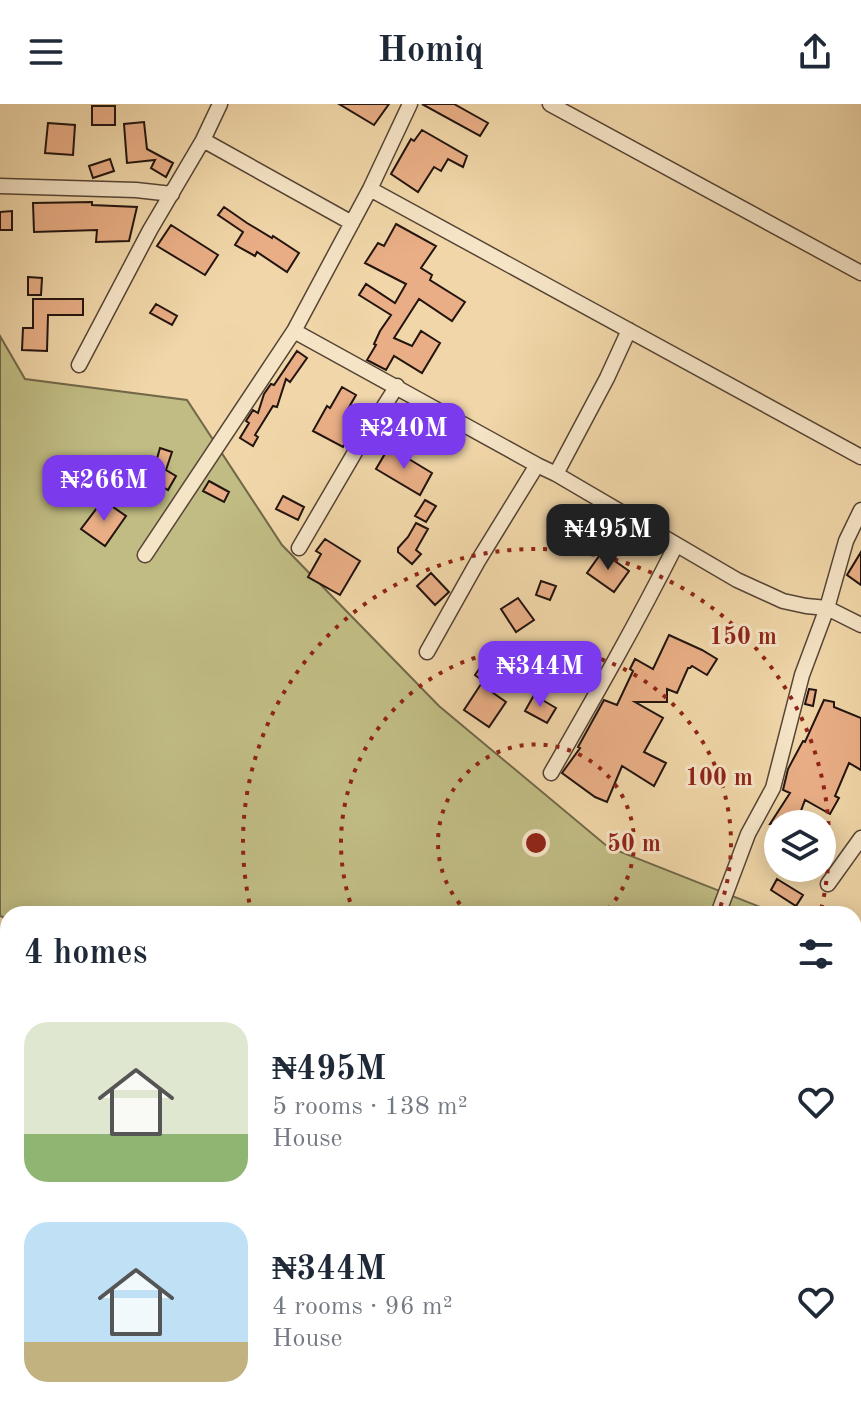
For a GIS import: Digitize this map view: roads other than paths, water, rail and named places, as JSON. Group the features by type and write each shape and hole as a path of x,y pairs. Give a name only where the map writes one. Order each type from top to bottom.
{"street":[{"path":"79,365 220,104"},
{"path":"145,555 294,331 370,189 410,104"},
{"path":"550,104 861,273"},
{"path":"203,140 352,223"},
{"path":"0,186 172,194"},
{"path":"370,189 861,457"},
{"path":"556,474 629,330"},
{"path":"294,331 556,474 737,580 783,601 827,608 861,625"},
{"path":"299,548 397,386"},
{"path":"427,652 537,465"},
{"path":"721,906 748,834 773,788 802,675 827,608 846,541 861,510"},
{"path":"551,773 606,678 676,545"},
{"path":"828,884 861,838"}]}
